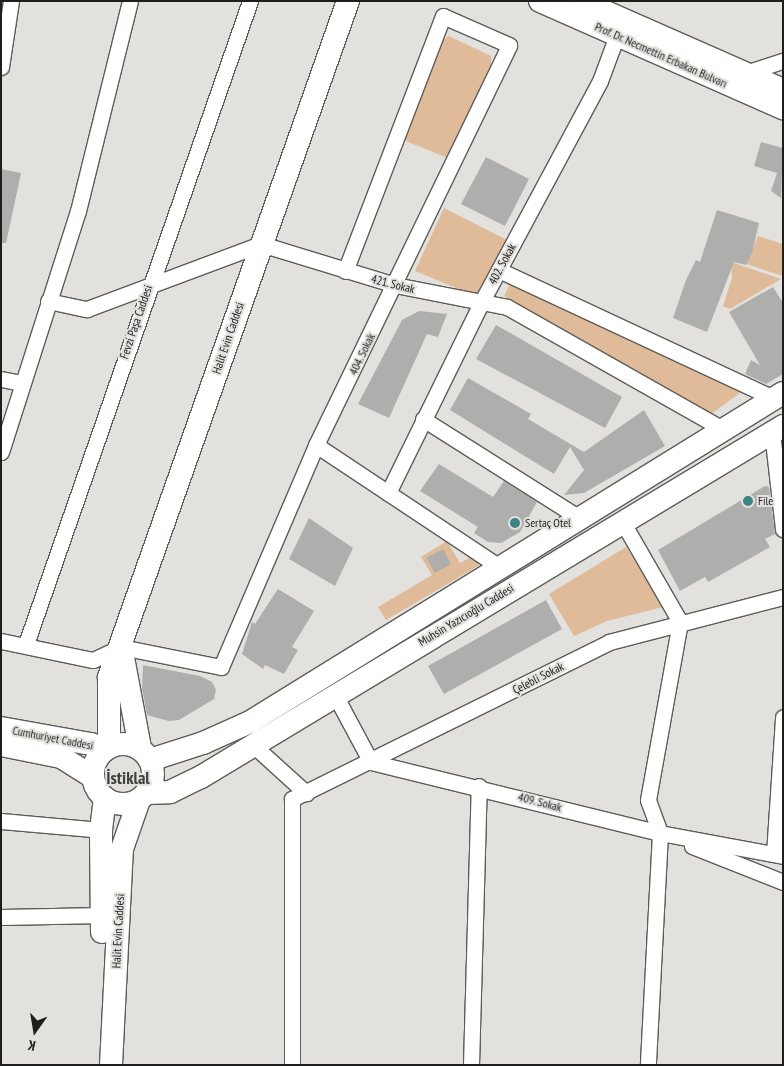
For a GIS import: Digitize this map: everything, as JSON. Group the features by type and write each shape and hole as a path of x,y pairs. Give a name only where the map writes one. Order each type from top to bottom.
{"main road":[{"name":"Halit Evin Caddesi","path":"337,30 343,1"},
{"name":"Halit Evin Caddesi","path":"107,748 109,676 121,647 261,244 348,1"},
{"name":"Prof. Dr. Necmettin Erbakan Bulvarı","path":"540,1 783,108"},
{"name":"Prof. Dr. Necmettin Erbakan Bulvarı","path":"581,1 783,90"},
{"name":"Muhsin Yazıcıoğlu Caddesi","path":"145,754 203,743 250,722 498,566 778,395"},
{"name":"Muhsin Yazıcıoğlu Caddesi","path":"142,796 184,786 777,429"},
{"name":"Halit Evin Caddesi","path":"121,647 145,754"},
{"name":"Cumhuriyet Caddesi","path":"1,728 107,748"},
{"path":"124,743 145,754 153,777 142,796 125,804 105,798 96,788 92,776 95,761 107,748 124,743"},
{"name":"Cumhuriyet Caddesi","path":"1,745 60,756 92,776"},
{"name":"Halit Evin Caddesi","path":"110,1065 122,850 142,796"},
{"name":"Halit Evin Caddesi","path":"96,1065 103,915 101,830 105,798"}],"street":[{"path":"1,67 11,1"},
{"path":"1,452 21,383 78,212 130,1"},
{"name":"Fevzi Paşa Caddesi","path":"26,644 149,284 250,1"},
{"name":"404. Sokak","path":"121,647 221,667 316,445 396,285 509,45 443,16 345,271"},
{"name":"402. Sokak","path":"388,493 482,303 600,80 616,35"},
{"path":"745,73 783,60"},
{"path":"48,301 88,309 149,284 261,244"},
{"name":"421. Sokak","path":"261,244 396,285 507,307 723,429"},
{"path":"499,270 778,395"},
{"path":"1,379 21,383"},
{"path":"423,419 578,517"},
{"path":"777,429 783,529"},
{"path":"316,445 498,566"},
{"path":"622,521 680,622 648,800 660,833 648,1065"},
{"name":"Çelebli Sokak","path":"306,793 609,642 680,622 783,597"},
{"path":"1,641 16,646 26,644 93,660 121,647"},
{"path":"335,695 371,762"},
{"path":"778,855 783,718"},
{"path":"253,745 306,793 292,800 292,1065"},
{"name":"409. Sokak","path":"371,762 479,786 660,833 778,855"},
{"path":"471,1065 479,786"},
{"path":"1,821 101,830"},
{"path":"660,833 783,882"},
{"path":"1,917 103,915"}],"shaded area":[{"path":"449,36 491,56 491,67 450,159 401,139 438,43"},
{"path":"444,208 509,241 478,297 415,271"},
{"path":"758,236 783,244 783,276 746,264"},
{"path":"731,262 781,279 730,309 723,306 732,278"},
{"path":"511,282 744,390 710,415 504,296"},
{"path":"447,541 460,563 475,555 480,560 478,566 386,620 378,607 432,575 421,557"},
{"path":"626,547 663,607 607,621 574,636 549,594"}],"building":[{"path":"761,142 783,148 781,198 771,191 777,173 754,166"},
{"path":"486,157 529,179 505,226 461,204"},
{"path":"1,169 21,173 6,243 1,243"},
{"path":"717,210 759,223 752,253 746,265 734,262 707,332 673,318 686,280 696,260 700,262"},
{"path":"773,287 783,303 783,374 766,384 745,374 751,360 760,365 729,312"},
{"path":"419,311 447,314 438,337 427,334 389,418 358,404 402,320"},
{"path":"496,325 622,397 605,428 476,359"},
{"path":"468,378 531,414 528,419 584,452 644,410 665,446 584,493 564,495 584,470 570,447 554,474 450,410"},
{"path":"439,464 493,497 504,481 537,502 520,532 501,543 488,542 474,533 478,527 420,491"},
{"path":"765,486 769,487 775,534 765,539 770,547 708,582 705,577 680,591 658,550"},
{"path":"309,518 353,548 335,586 289,559"},
{"path":"443,549 451,564 435,573 426,558"},
{"path":"278,589 314,611 292,647 298,650 284,674 265,665 263,669 242,654 252,622 255,624"},
{"path":"546,600 562,629 444,694 428,666"},
{"path":"143,665 200,676 212,682 216,690 214,699 179,720 169,721 147,715 142,688"}],"place":[{"name":"File","path":"748,501"},
{"name":"Sertaç Otel","path":"515,523"}],"district":[{"name":"İstiklal","path":"128,778"}]}
